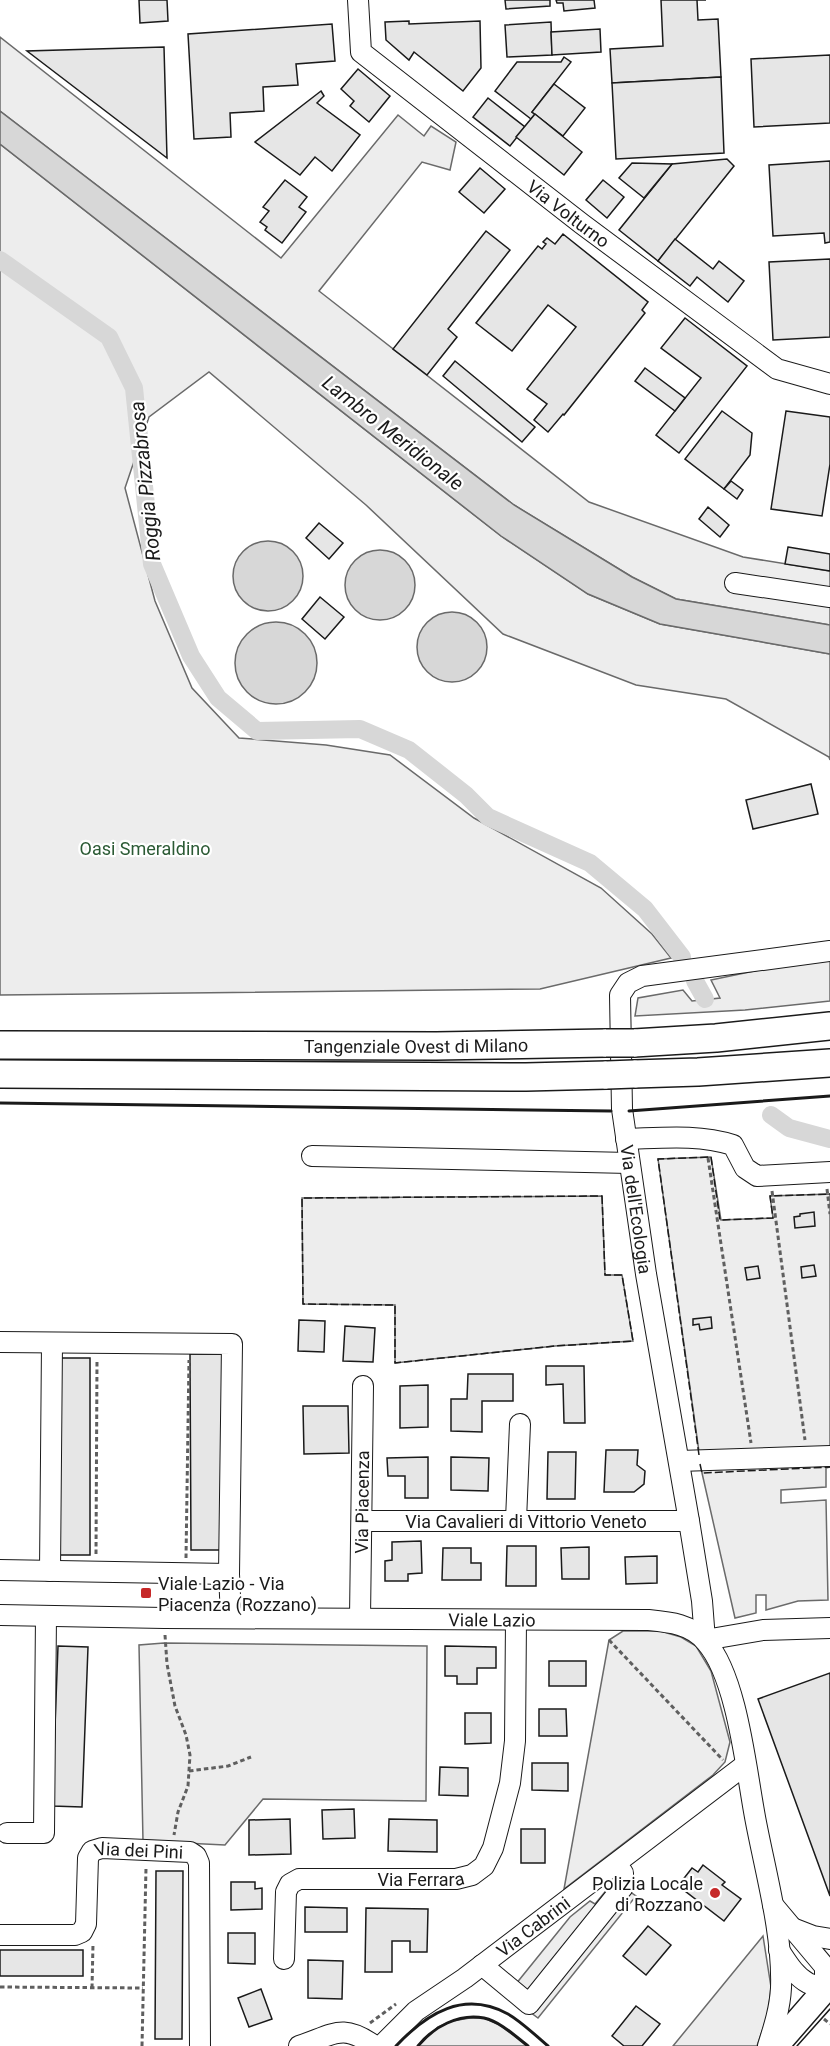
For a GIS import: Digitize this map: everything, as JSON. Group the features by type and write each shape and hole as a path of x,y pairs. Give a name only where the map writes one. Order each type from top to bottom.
{"highway":[{"name":"Tangenziale Ovest di Milano","path":"0,1045 436,1046 634,1043 716,1038 830,1026"},
{"name":"Tangenziale Ovest di Milano","path":"0,1074 526,1077 698,1072 830,1063"}],"main road":[{"path":"776,2046 828,1988"}],"street":[{"name":"Via Volturno","path":"358,0 361,52 582,224 777,369 830,384"},
{"path":"735,583 830,597"},
{"name":"Via dell'Ecologia","path":"705,1640 702,1601 629,1163 622,1109 620,995 628,983 642,976 830,951"},
{"path":"626,1139 686,1137 733,1144 745,1167 757,1176 827,1172"},
{"path":"312,1156 629,1163"},
{"path":"0,1342 232,1344 229,1574 231,1617"},
{"path":"50,1571 52,1343"},
{"name":"Via Piacenza","path":"360,1618 363,1386"},
{"path":"516,1520 519,1425"},
{"path":"679,1461 830,1456"},
{"name":"Via Cavalieri di Vittorio Veneto","path":"362,1521 689,1521"},
{"path":"0,1570 229,1574"},
{"name":"Viale Lazio","path":"0,1615 648,1620 673,1623 691,1629 705,1640"},
{"path":"7,1833 44,1833 46,1616"},
{"name":"Via Ferrara","path":"285,1959 286,1892 290,1884 299,1879 456,1879 472,1875 484,1866 493,1848 513,1765 516,1620"},
{"path":"768,2046 776,2023 781,1988 780,1950 734,1703 714,1652 705,1640 763,1630 830,1628"},
{"name":"Via Cabrini","path":"381,2046 416,2011 482,1965 745,1765"},
{"name":"Via dei Pini","path":"82,1932 86,1923 88,1858 92,1851 102,1848 173,1850 190,1852 196,1856 199,1863 200,2046"},
{"path":"482,1965 529,2004 623,1887 623,1873 616,1864"},
{"path":"772,1903 825,1967 828,1988 809,1984 794,1973 780,1950"},
{"path":"792,1928 813,1936 830,1939"},
{"path":"0,1935 75,1935 82,1932"},
{"path":"299,2046 348,2031 375,2046"}],"path":[{"path":"705,1139 753,1458"},
{"path":"827,1172 830,1214"},
{"path":"770,1175 807,1457"},
{"path":"96,1571 97,1343"},
{"path":"186,1573 189,1344"},
{"path":"164,1618 167,1664 175,1706 186,1735 190,1755 188,1786 174,1829 173,1850"},
{"path":"609,1640 725,1762 727,1779"},
{"path":"189,1771 228,1766 250,1757"},
{"path":"142,2046 146,1861"},
{"path":"82,1932 93,1938 92,1988"},
{"path":"0,1987 143,1988"},
{"path":"809,2007 830,2024"}],"shaded area":[{"path":"0,37 281,258 398,115 424,136 431,126 456,142 450,170 422,162 319,291 589,502 743,557 830,571 830,625 676,599 632,577 514,505 0,111"},
{"name":"Oasi Smeraldino","path":"0,144 501,536 588,594 660,624 830,654 830,760 829,757 726,699 636,685 503,634 366,505 209,372 149,417 125,488 155,601 192,688 239,738 326,745 390,755 474,818 601,888 652,934 671,958 540,989 0,995"},
{"path":"830,955 830,1001 745,1010 635,1016 638,998 683,990 692,1001 720,998 711,980"},
{"path":"711,1157 721,1220 773,1218 770,1196 830,1194 830,1467 826,1468 826,1487 781,1490 781,1503 826,1500 828,1600 798,1601 766,1610 766,1595 756,1595 756,1613 735,1618 702,1473 658,1159"},
{"path":"602,1196 605,1275 622,1275 633,1341 555,1346 395,1363 395,1305 303,1304 302,1198"},
{"path":"623,1631 660,1631 681,1637 696,1646 711,1671 730,1742 725,1762 713,1775 564,1889 609,1640"},
{"path":"164,1643 427,1646 426,1801 263,1799 225,1845 143,1841 139,1645"},
{"path":"614,1881 636,1896 538,2018 507,1995 570,1917 590,1901 595,1904"},
{"path":"763,1936 771,1987 768,2014 757,2046 673,2046"},
{"path":"484,2018 498,2024 528,2046 418,2046 438,2027 452,2021"}],"water":[{"name":"Lambro Meridionale","path":"0,111 514,505 632,577 676,599 830,625 830,654 660,624 588,594 501,536 0,144"},
{"path":"268,541 281,544 293,551 300,563 303,576 300,589 293,601 281,608 268,611 255,608 243,601 236,589 233,576 236,563 243,551 255,544"},
{"path":"380,550 393,553 405,560 412,572 415,585 412,598 405,610 393,617 380,620 367,617 355,610 348,598 345,585 348,572 355,560 367,553"},
{"path":"452,612 465,615 477,622 484,634 487,647 484,660 477,672 465,679 452,682 439,679 427,672 420,660 417,647 420,634 427,622 439,615"},
{"path":"276,622 292,625 305,634 314,647 317,663 314,679 305,692 292,701 276,704 260,701 247,692 238,679 235,663 238,647 247,634 260,625"}],"building":[{"path":"139,0 167,0 168,21 140,23"},
{"path":"505,0 550,0 550,6 506,9"},
{"path":"556,0 594,0 595,8 564,11 563,3 557,3"},
{"path":"661,0 697,0 698,20 718,19 721,77 612,83 610,49 663,46"},
{"path":"409,21 409,24 480,21 481,68 463,91 414,52 409,60 386,40 385,22"},
{"path":"551,22 552,55 507,57 505,25"},
{"path":"332,24 335,61 296,64 298,85 263,87 264,111 230,113 231,137 194,139 188,34"},
{"path":"600,29 601,52 552,55 551,32"},
{"path":"164,47 167,158 27,51"},
{"path":"830,55 830,123 754,127 751,59"},
{"path":"564,57 571,62 532,112 535,114 531,119 495,91 517,62 561,62"},
{"path":"358,69 390,96 369,122 350,106 354,101 341,89"},
{"path":"721,77 724,153 616,159 612,83"},
{"path":"554,84 585,108 563,136 532,112"},
{"path":"321,91 324,96 317,103 360,135 332,171 315,157 300,175 255,142"},
{"path":"488,98 525,127 510,146 473,117"},
{"path":"535,114 582,152 564,175 516,137"},
{"path":"727,159 734,166 658,261 619,230 672,164"},
{"path":"830,161 830,242 825,243 824,233 773,236 769,165"},
{"path":"632,163 672,164 644,198 619,178"},
{"path":"480,168 505,189 484,213 459,192"},
{"path":"285,180 307,197 299,207 306,212 282,243 265,230 267,227 260,222 269,211 263,207"},
{"path":"603,180 624,197 607,218 586,200"},
{"path":"486,231 510,250 448,329 457,337 427,375 393,349"},
{"path":"563,234 648,302 642,310 645,313 548,432 534,420 547,404 527,389 576,327 548,305 512,351 476,323 538,246 542,249 546,244 543,242 547,238 555,244"},
{"path":"675,239 713,269 719,261 744,281 728,302 697,277 690,286 658,261"},
{"path":"830,259 830,337 773,340 769,262"},
{"path":"685,318 747,366 679,453 656,435 701,378 661,348"},
{"path":"455,361 535,427 522,442 443,376"},
{"path":"645,368 685,398 675,411 635,381"},
{"path":"722,411 752,433 750,455 724,489 685,459"},
{"path":"786,411 830,417 830,464 822,516 771,509"},
{"path":"731,481 743,490 737,499 724,489"},
{"path":"708,507 729,525 720,537 699,519"},
{"path":"319,523 343,543 329,559 306,538"},
{"path":"788,547 830,554 830,571 785,564"},
{"path":"320,597 344,617 325,639 302,619"},
{"path":"811,784 818,814 753,829 746,800"},
{"path":"814,1212 815,1226 795,1228 794,1217"},
{"path":"814,1265 816,1276 802,1278 801,1267"},
{"path":"758,1266 760,1278 747,1280 745,1268"},
{"path":"711,1317 712,1328 700,1330 699,1324 693,1325 693,1319"},
{"path":"299,1320 325,1321 324,1352 298,1351"},
{"path":"345,1326 375,1328 373,1362 343,1361"},
{"path":"190,1354 222,1354 222,1550 191,1550"},
{"path":"58,1358 90,1358 90,1555 59,1555"},
{"path":"546,1366 584,1366 585,1423 564,1423 563,1384 546,1385"},
{"path":"468,1374 513,1374 513,1401 482,1401 482,1432 451,1431 451,1399 467,1399"},
{"path":"428,1385 428,1427 400,1428 400,1386"},
{"path":"303,1406 348,1406 349,1453 304,1454"},
{"path":"606,1450 638,1450 637,1465 645,1471 644,1484 634,1492 604,1492"},
{"path":"548,1452 576,1452 575,1499 547,1499"},
{"path":"428,1457 428,1498 405,1498 405,1476 388,1476 387,1458"},
{"path":"451,1457 489,1458 488,1491 451,1490"},
{"path":"421,1541 422,1573 408,1574 408,1581 385,1581 385,1561 392,1560 392,1542"},
{"path":"507,1546 536,1546 536,1586 506,1586"},
{"path":"589,1547 589,1579 562,1579 561,1548"},
{"path":"443,1548 471,1548 471,1563 481,1563 481,1580 442,1580"},
{"path":"657,1556 657,1583 626,1584 625,1557"},
{"path":"58,1646 88,1647 82,1807 52,1806"},
{"path":"445,1646 496,1647 496,1668 477,1668 477,1684 457,1684 457,1676 445,1676"},
{"path":"549,1661 586,1661 586,1686 549,1686"},
{"path":"830,1673 830,1896 758,1699"},
{"path":"539,1709 566,1709 567,1736 539,1736"},
{"path":"465,1713 491,1713 491,1743 465,1744"},
{"path":"532,1763 568,1763 568,1791 532,1790"},
{"path":"440,1767 468,1768 468,1796 439,1795"},
{"path":"354,1809 355,1838 323,1839 322,1810"},
{"path":"290,1819 291,1854 249,1855 249,1820"},
{"path":"389,1819 437,1820 437,1852 388,1851"},
{"path":"521,1829 545,1829 545,1863 521,1863"},
{"path":"703,1865 725,1882 722,1885 741,1899 724,1921 685,1891 688,1887 681,1882 692,1868 698,1872"},
{"path":"156,1871 183,1871 182,2039 155,2039"},
{"path":"231,1882 255,1882 255,1889 262,1888 262,1909 231,1910"},
{"path":"305,1907 347,1908 347,1932 305,1932"},
{"path":"366,1908 428,1909 427,1952 410,1952 410,1941 392,1941 392,1972 365,1972"},
{"path":"648,1926 671,1945 646,1975 623,1956"},
{"path":"228,1933 255,1933 255,1964 228,1963"},
{"path":"0,1950 83,1950 83,1976 0,1976"},
{"path":"308,1960 343,1961 342,1999 308,1998"},
{"path":"261,1989 272,2019 249,2027 238,1998"},
{"path":"636,2006 660,2024 642,2046 624,2046 612,2036"}],"waterway":[{"name":"Roggia Pizzabrosa","path":"0,260 109,337 134,388 152,564 191,656 218,698 257,731 360,729 409,750 466,795 488,817 590,863 645,909 682,957"},
{"path":"695,981 705,999"},
{"path":"771,1115 789,1128 830,1139"}],"tram line":[{"path":"797,2046 830,2009"}],"fence":[{"path":"699,1455 658,1159 711,1157 720,1220 773,1218 770,1196 830,1194"},
{"path":"602,1196 605,1275 622,1275 633,1341 555,1346 395,1363 395,1305 303,1304 302,1198 602,1196"},
{"path":"700,1464 702,1473 830,1467"}],"wall":[{"path":"629,1111 830,1096"},
{"path":"0,1103 611,1111"},
{"path":"396,2046 433,2015 461,2005 476,2004 492,2007 508,2014 548,2046"},
{"path":"418,2046 439,2027 456,2020 475,2017 496,2023 528,2046"}],"place":[{"name":"Viale Lazio - Via Piacenza (Rozzano)","path":"146,1593"},
{"name":"Polizia Locale di Rozzano","path":"715,1893"}]}
